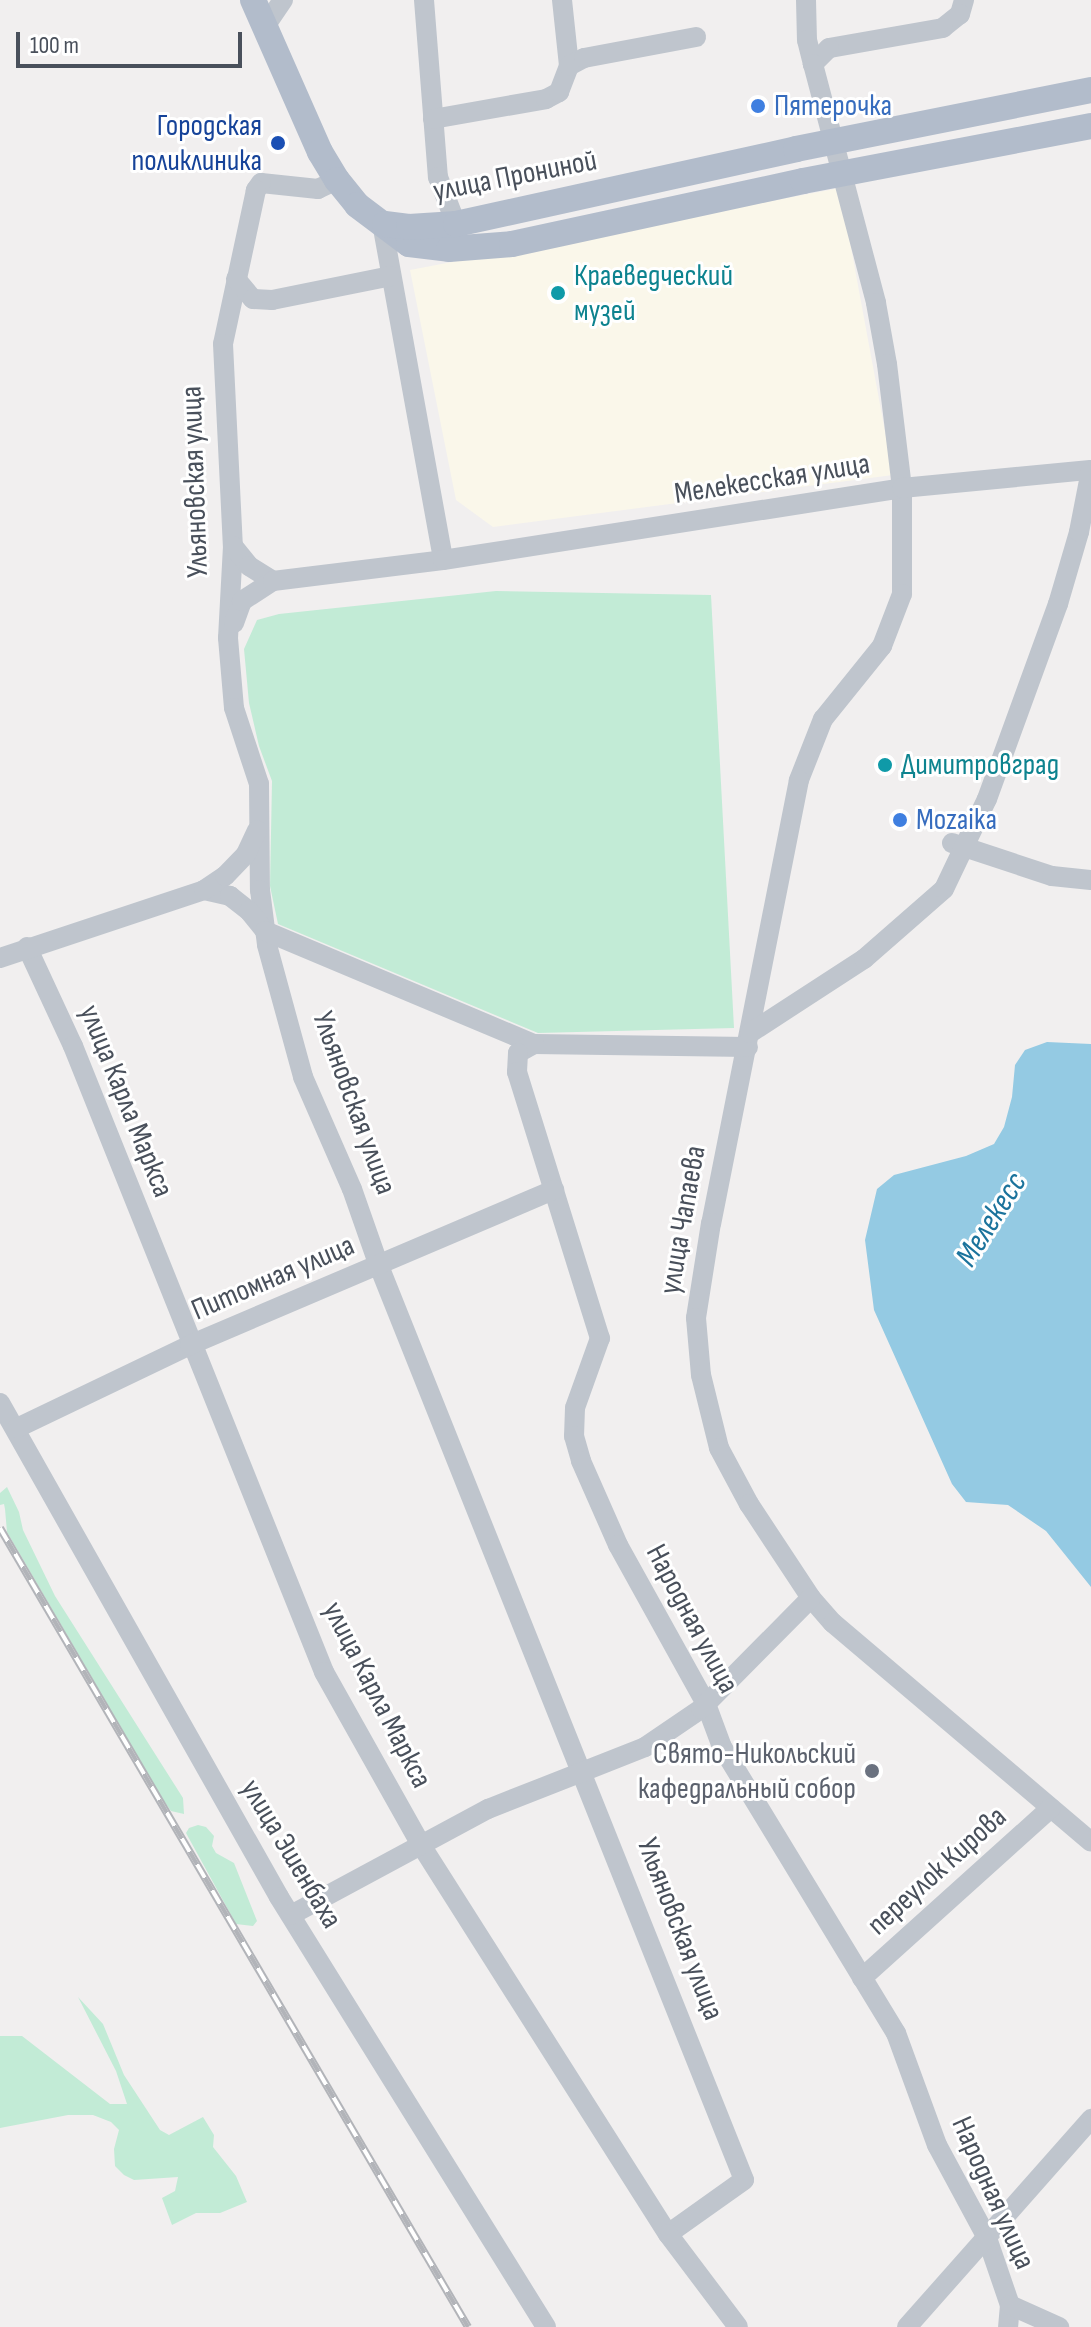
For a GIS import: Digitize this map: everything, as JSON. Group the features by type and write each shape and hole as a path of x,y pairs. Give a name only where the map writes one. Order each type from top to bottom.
{"main road":[{"path":"235,0 259,16 320,152 337,180 357,205 382,223"},
{"name":"улица Прониной","path":"382,223 409,227 456,224 832,142 1091,90"},
{"name":"улица Прониной","path":"382,223 409,244 449,249 512,244 1091,126"}],"street":[{"path":"259,16 283,0"},
{"path":"424,0 438,177 456,224"},
{"path":"433,119 546,99 559,92 569,66 562,0"},
{"name":"Мелекесская улица","path":"273,581 443,560 902,488 876,303 807,40 806,0"},
{"path":"813,64 829,48 943,28 960,14 964,0"},
{"path":"569,66 584,58 696,37"},
{"name":"Ульяновская улица","path":"337,180 318,189 261,183 256,190 223,344 233,546 228,638 234,708 259,784 260,890 265,931 303,1077 352,1189 379,1266 744,2180 668,2234"},
{"path":"382,223 443,560"},
{"path":"229,315 253,299 272,300 391,276"},
{"path":"236,279 253,299"},
{"path":"204,890 230,896 249,911 265,931 534,1044 749,1040 864,959 944,889 958,846 987,799 1058,604 1079,532 1090,470 902,488"},
{"name":"улица Чапаева","path":"902,488 902,594 882,646 823,719 799,780 711,1223 696,1318 701,1375 719,1448 749,1504 811,1598 833,1623 1091,1842"},
{"path":"228,638 242,601 273,581 249,566 233,546"},
{"path":"0,958 204,890 225,876 246,854 260,823"},
{"path":"958,846 1052,876 1091,880"},
{"name":"улица Карла Маркса","path":"27,947 73,1046 190,1345 324,1672 421,1845 668,2234 738,2327"},
{"name":"Народная улица","path":"534,1044 518,1053 517,1072 600,1338 575,1408 574,1436 581,1461 618,1545 706,1704 722,1747 896,2033 937,2145 987,2238 1010,2305 1008,2327"},
{"name":"Питомная улица","path":"17,1428 190,1345 554,1190"},
{"name":"улица Эшенбаха","path":"0,1403 17,1428 186,1736 291,1915 546,2327"},
{"path":"291,1915 488,1809 645,1747 706,1704 811,1598"},
{"name":"переулок Кирова","path":"862,1978 1051,1808"},
{"path":"907,2327 1091,2119"},
{"path":"1010,2305 1059,2327"}],"shaded area":[{"path":"840,188 893,475 493,527 456,500 410,270"}],"green space":[{"path":"496,591 711,595 734,1028 538,1033 278,924 270,886 272,781 259,746 249,703 244,649 257,620 279,614"},
{"path":"7,1487 19,1512 23,1530 55,1596 183,1798 184,1814 171,1811 163,1800 7,1532 0,1493"},
{"path":"198,1825 206,1827 214,1836 212,1846 216,1853 234,1863 257,1921 253,1926 236,1924 186,1833 189,1828"},
{"path":"78,1997 103,2024 124,2075 160,2130 169,2135 203,2117 214,2135 213,2147 236,2176 247,2202 220,2213 196,2213 172,2225 162,2198 175,2191 178,2177 134,2180 124,2175 115,2166 114,2149 119,2130 111,2122 93,2115 68,2115 0,2128 0,2036 22,2036 110,2104 127,2104 116,2071"}],"water":[{"name":"Мелекесс","path":"1047,1042 1091,1044 1091,1587 1046,1531 1008,1505 966,1502 952,1484 874,1310 865,1240 877,1189 894,1175 966,1156 994,1144 1004,1127 1012,1097 1015,1065 1025,1050"}],"railway":[{"path":"0,1528 468,2327"}],"place":[{"name":"Пятерочка","path":"758,106"},
{"name":"Городская поликлиника","path":"278,143"},
{"name":"Краеведческий музей","path":"558,293"},
{"name":"Димитровград","path":"885,765"},
{"name":"Mozaika","path":"900,820"},
{"name":"Свято-Никольский кафедральный собор","path":"872,1771"}]}
